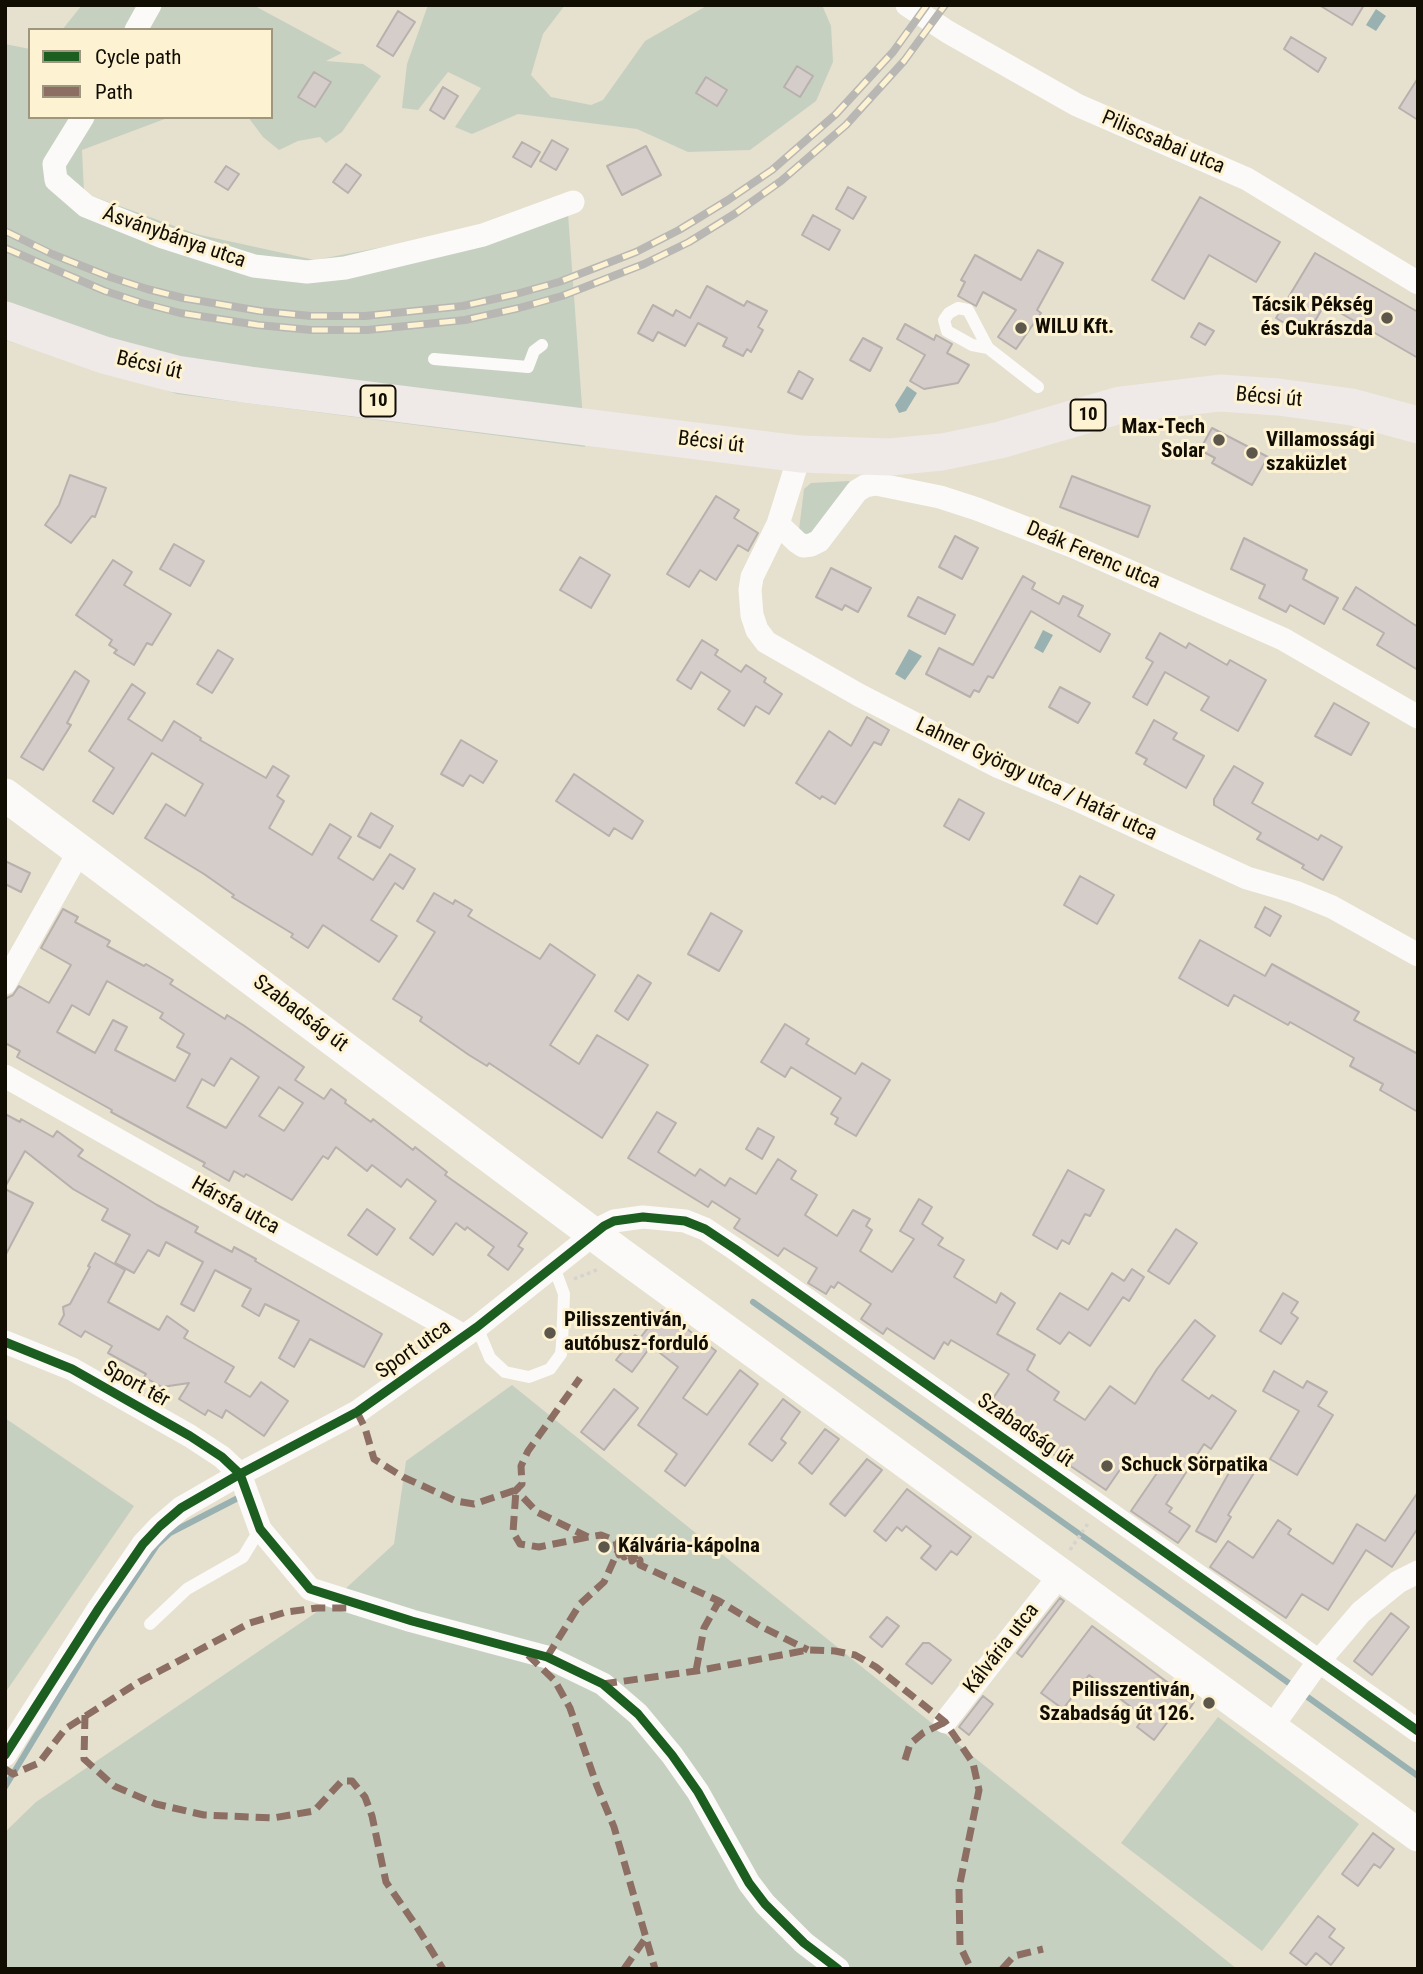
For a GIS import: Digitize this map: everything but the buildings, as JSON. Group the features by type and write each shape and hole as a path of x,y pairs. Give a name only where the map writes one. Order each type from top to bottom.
{"main road":[{"name":"Bécsi út","path":"5,320 104,355 189,376 800,454 890,457 942,452 1000,440 1120,405 1220,393 1278,397 1352,407 1418,425"},
{"name":"Szabadság út","path":"5,795 594,1233 1279,1716 1418,1835"}],"street":[{"path":"137,28 150,5"},
{"name":"Piliscsabai utca","path":"907,5 948,32 1077,105 1247,179 1418,283"},
{"name":"Ásványbánya utca","path":"82,119 54,164 56,180 86,206 163,237 254,266 307,271 345,268 483,235 573,202"},
{"name":"Lahner György utca / Határ utca","path":"800,454 778,524 752,577 752,615 757,630 766,642 859,695 999,767 1080,800 1247,878 1295,892 1332,907 1418,955"},
{"name":"Deák Ferenc utca","path":"778,524 803,546 811,545 819,541 857,491 865,486 876,484 940,497 1072,546 1283,639 1418,717"},
{"path":"5,983 80,850"},
{"name":"Hársfa utca","path":"5,1076 471,1331"},
{"name":"Szabadság út","path":"594,1233 614,1221 643,1217 685,1221 705,1230 808,1299 1315,1667 1418,1731"},
{"name":"Sport utca","path":"5,1755 56,1674 144,1544 160,1526 181,1508 357,1412 471,1331 594,1233"},
{"name":"Sport tér","path":"5,1342 34,1352 83,1376 190,1436 222,1457 240,1474"},
{"path":"240,1474 260,1529 310,1589 389,1615 547,1657 603,1684 638,1714 673,1755 765,1904 804,1943 838,1969"},
{"name":"Kálvária utca","path":"945,1723 1064,1563"},
{"path":"1279,1716 1361,1612 1398,1581 1418,1572"}],"lane":[{"path":"434,359 528,367 534,351 542,345"},
{"path":"988,348 1038,387"},
{"path":"471,1331 505,1372 530,1377 541,1375 550,1369 561,1354 564,1294 554,1267"},
{"path":"150,1624 187,1589 243,1557 260,1529"}],"path":[{"path":"1064,1563 1084,1529"}],"green space":[{"path":"82,5 253,5 342,53 326,61 363,64 381,76 342,132 326,143 320,137 298,141 279,150 263,137 250,119 273,119 273,28 64,28"},
{"path":"428,5 565,5 543,34 531,75 551,97 591,105 603,100 645,41 708,5 822,5 831,26 833,62 816,101 750,150 688,152 637,129 518,114 472,134 455,127 481,88 448,72 418,110 402,108 407,64"},
{"path":"5,44 28,49 28,119 165,119 82,150 84,193 196,234 315,260 451,234 567,200 585,447 177,394 5,340"},
{"path":"849,481 851,484 808,537 799,530 804,489 811,483"},
{"path":"512,1385 1237,1969 5,1969 5,1832 36,1802 330,1603 394,1544 406,1461"},
{"path":"5,1418 134,1506 5,1693"},
{"path":"1218,1717 1359,1824 1262,1951 1121,1843"}],"water":[{"path":"1376,9 1386,16 1376,31 1366,25"},
{"path":"907,386 917,393 906,411 899,413 895,405"},
{"path":"1043,630 1053,635 1043,653 1034,648"},
{"path":"909,649 922,656 905,680 895,674"}],"waterway":[{"path":"753,1302 1293,1686"},
{"path":"5,1787 93,1641 157,1545 170,1533 236,1499"},
{"path":"1302,1693 1418,1776"}],"railway":[{"path":"5,231 52,254 147,289 260,311 311,316 365,316 463,306 516,294 559,282 636,252 679,230 772,170 836,114 893,52 927,5"},
{"path":"5,248 105,291 142,303 180,313 258,325 311,330 367,330 465,320 519,308 562,296 644,264 689,242 781,181 846,125 904,61 945,5"}],"marked path":[{"path":"547,1657 580,1604 604,1582 618,1551 616,1541 601,1535 588,1537 537,1512 516,1490 522,1484 521,1466 528,1451 580,1378"},
{"path":"357,1412 374,1459 403,1477 456,1501 474,1504 516,1490 513,1532 520,1544 539,1547 588,1537"},
{"path":"618,1552 619,1555 623,1553 624,1557 627,1555 628,1559 631,1556 632,1561 635,1558 636,1563 640,1560 640,1565 719,1601 760,1626 808,1650"},
{"path":"696,1671 704,1628 719,1601"},
{"path":"5,1769 13,1774 39,1763 65,1729 139,1682 250,1623 286,1612 317,1608 353,1608"},
{"path":"603,1684 696,1671 808,1650 855,1655 876,1667 945,1722 973,1763 979,1790 959,1888 960,1946 971,1969"},
{"path":"528,1655 555,1681 570,1708 614,1827 655,1969"},
{"path":"85,1715 84,1759 114,1786 156,1804 204,1815 273,1818 314,1811 342,1781 352,1781 365,1797 372,1816 386,1882 443,1969"},
{"path":"905,1760 910,1744 923,1733 945,1722"},
{"path":"624,1969 645,1939"},
{"path":"1002,1969 1014,1956 1043,1949"}],"cycle path":[{"path":"5,1755 143,1544 181,1508 357,1412 477,1327 604,1226 614,1221 643,1217 685,1221 705,1229 1418,1731"},
{"path":"5,1342 72,1369 222,1457 240,1474 260,1529 310,1589 412,1621 547,1657 603,1684 638,1714 672,1755 698,1792 749,1883 765,1904 804,1943 838,1969"}],"place":[{"name":"Tácsik Pékség és Cukrászda","path":"1387,318"},
{"name":"WILU Kft.","path":"1021,328"},
{"name":"Max-Tech Solar","path":"1219,440"},
{"name":"Villamossági szaküzlet","path":"1252,453"},
{"name":"Pilisszentiván, autóbusz-forduló","path":"550,1333"},
{"name":"Schuck Sörpatika","path":"1107,1466"},
{"name":"Kálvária-kápolna","path":"604,1547"},
{"name":"Pilisszentiván, Szabadság út 126.","path":"1209,1703"}]}
